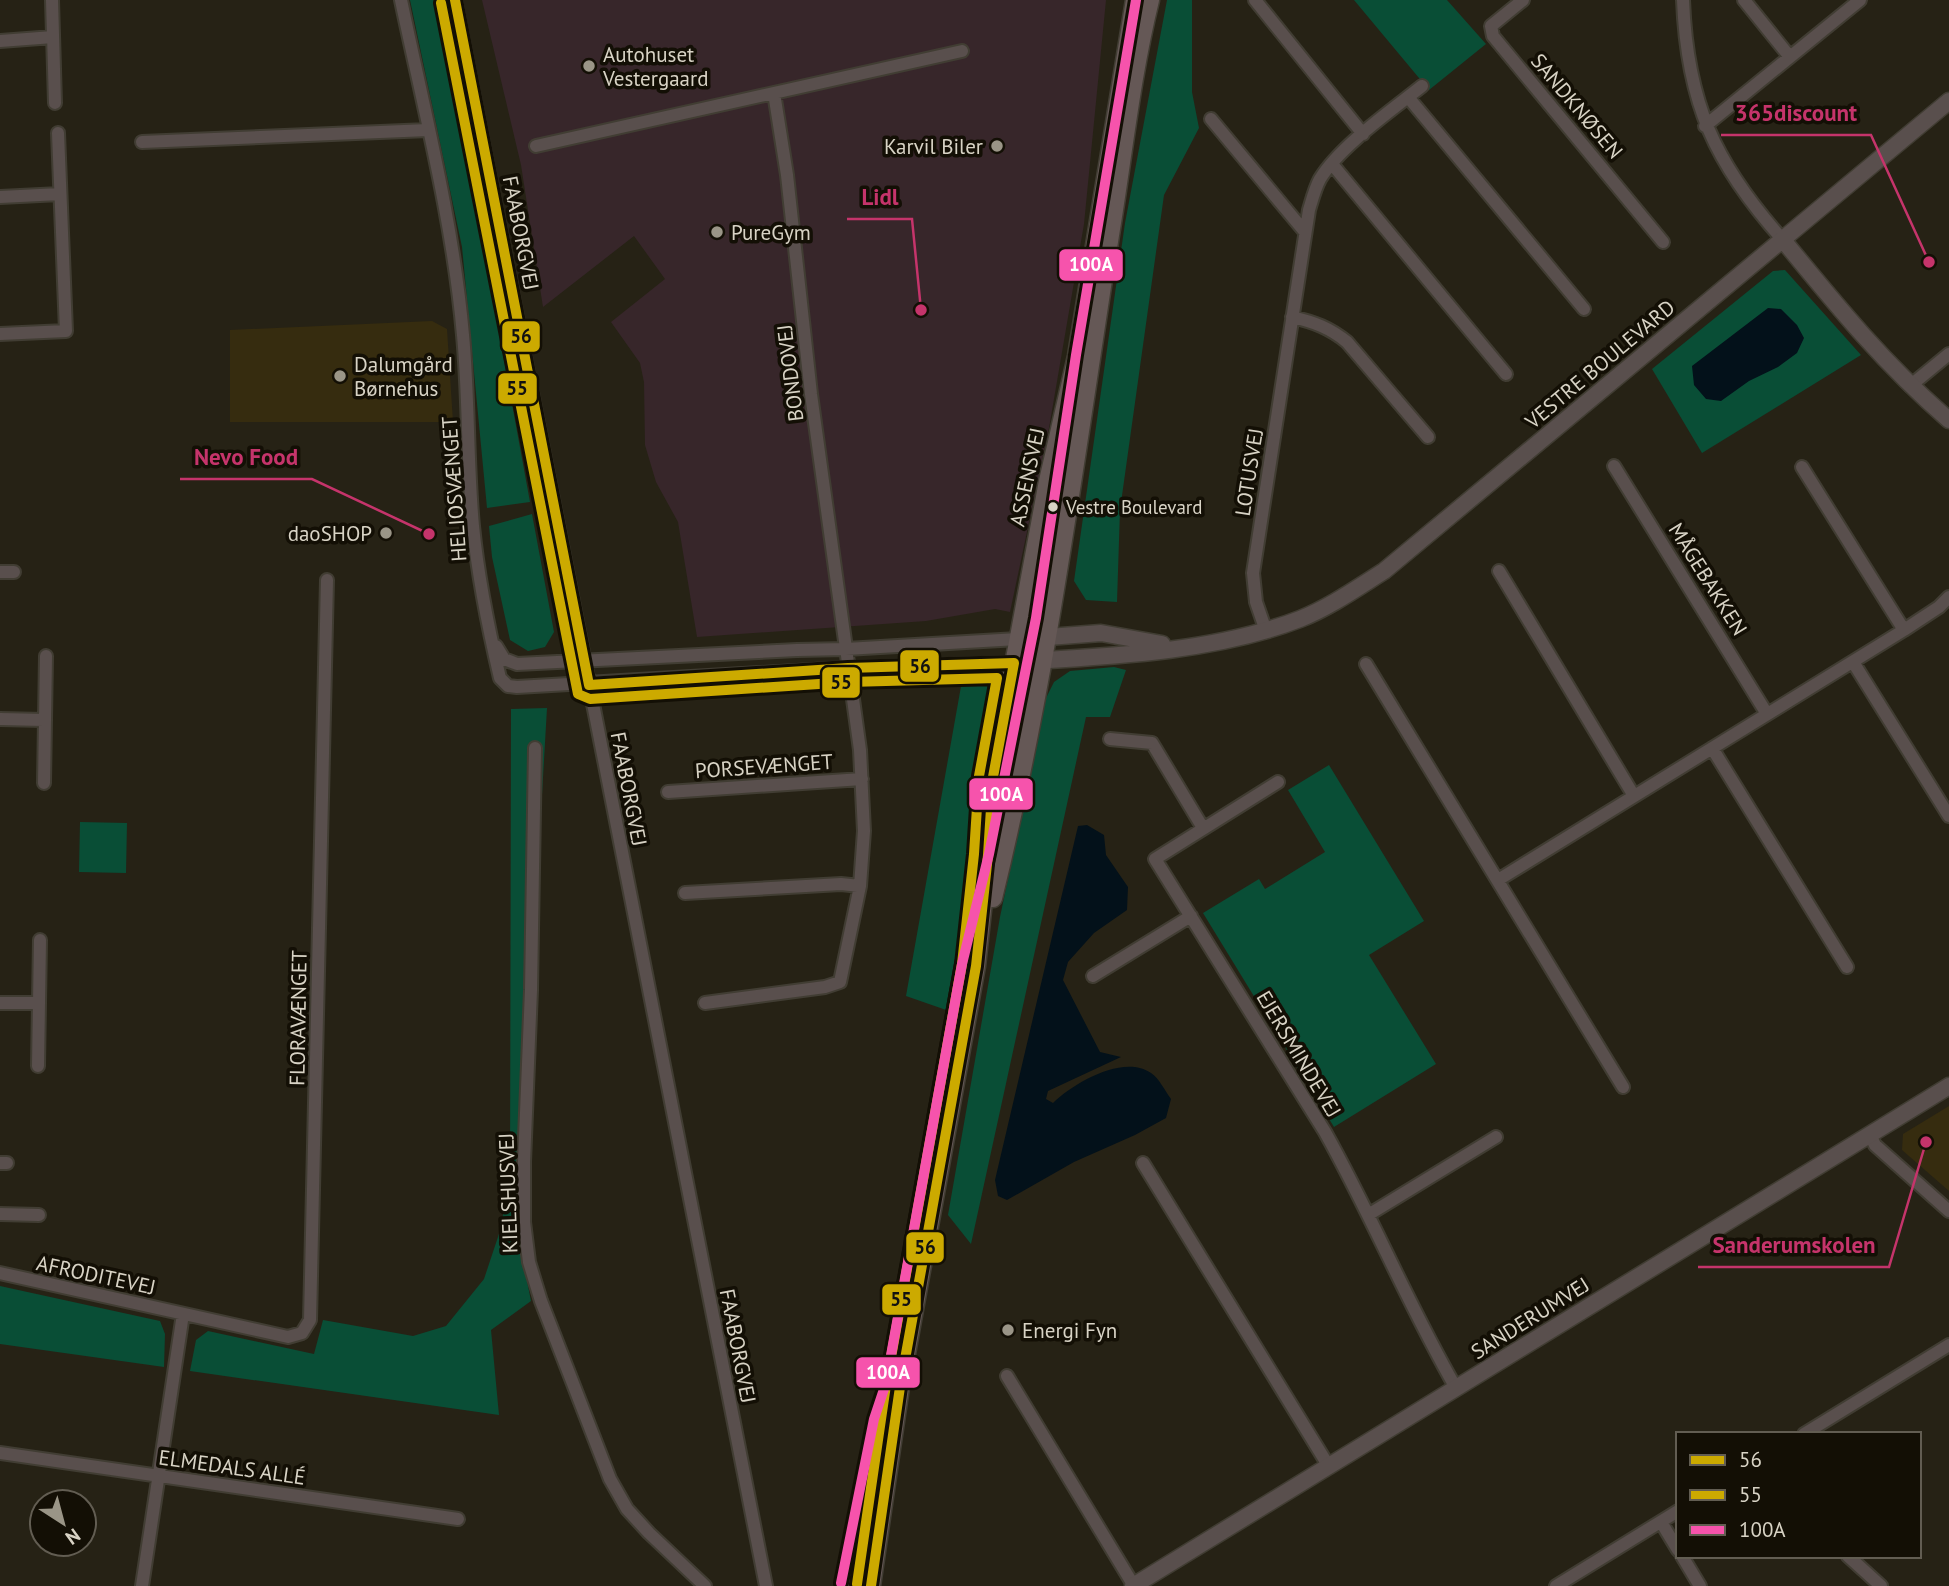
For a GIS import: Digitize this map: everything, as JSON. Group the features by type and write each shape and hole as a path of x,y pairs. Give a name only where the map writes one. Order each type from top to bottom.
{"main road":[{"name":"ASSENSVEJ","path":"1032,638 1048,481 1077,356 1135,0"},
{"name":"ASSENSVEJ","path":"871,1586 900,1387 976,966 1003,858 1009,769 1027,662 1150,0"},
{"path":"1027,662 1027,646 1032,638"},
{"name":"ASSENSVEJ","path":"976,966 993,777 1027,662"},
{"name":"ASSENSVEJ","path":"855,1586 888,1422 900,1387"}],"street":[{"path":"52,0 55,103"},
{"name":"HELIOSVÆNGET","path":"401,0 452,254 462,324 473,524 490,637 500,678 508,686 589,685"},
{"name":"FAABORGVEJ","path":"454,0 765,1586"},
{"path":"1255,0 1363,134"},
{"name":"SANDKNØSEN","path":"1523,0 1491,26 1493,36 1663,242"},
{"path":"1683,0 1687,59 1705,126 1737,184 1871,346 1910,386 1949,420"},
{"path":"1744,0 1790,57"},
{"path":"1705,126 1860,0"},
{"path":"0,41 53,37"},
{"path":"536,146 962,51"},
{"name":"LOTUSVEJ","path":"1266,631 1256,603 1254,573 1305,232 1317,187 1332,164 1363,134 1422,86"},
{"name":"BONDOVEJ","path":"774,93 787,175 811,394 846,649"},
{"path":"1408,97 1584,309"},
{"name":"VESTRE BOULEVARD","path":"589,685 848,668 934,667 1102,656 1235,639 1301,618 1329,605 1384,571 1949,101"},
{"path":"1211,119 1305,232"},
{"path":"142,142 428,130"},
{"path":"0,334 66,331 58,133"},
{"path":"1332,164 1506,374"},
{"path":"0,197 60,194"},
{"path":"1292,317 1334,331 1348,342 1428,437"},
{"path":"1910,386 1949,354"},
{"name":"MÅGEBAKKEN","path":"1614,466 1767,714"},
{"path":"1802,467 1904,630"},
{"path":"1499,571 1634,796"},
{"path":"0,572 14,572"},
{"name":"FLORAVÆNGET","path":"183,1314 288,1337 302,1333 310,1320 327,580"},
{"path":"1498,880 1904,630 1939,607 1949,597"},
{"name":"VESTRE BOULEVARD","path":"585,662 1101,633 1178,647"},
{"path":"490,637 504,659 517,664 585,662"},
{"path":"846,649 848,668"},
{"path":"44,783 46,656"},
{"path":"1853,662 1949,816"},
{"path":"1366,664 1623,1087"},
{"name":"PORSEVÆNGET","path":"705,1003 825,987 841,982 860,886 864,831 862,779 848,668"},
{"path":"0,719 44,720"},
{"path":"1110,739 1152,743 1203,828"},
{"name":"KIELSHUSVEJ","path":"535,748 531,990 524,1162 524,1222 529,1262 541,1301 610,1479 627,1509 705,1586"},
{"path":"1712,748 1847,967"},
{"name":"PORSEVÆNGET","path":"668,792 862,779"},
{"name":"EJERSMINDEVEJ","path":"1278,782 1155,859 1325,1132 1408,1301 1456,1388"},
{"path":"685,893 841,884 860,886"},
{"path":"1093,976 1191,916"},
{"path":"38,1066 40,940"},
{"path":"0,1003 39,1003"},
{"name":"SANDERUMVEJ","path":"1134,1586 1949,1086"},
{"path":"1870,1135 1875,1145 1949,1211"},
{"path":"1368,1215 1496,1137"},
{"path":"1143,1163 1328,1465"},
{"path":"0,1214 38,1215"},
{"name":"AFRODITEVEJ","path":"0,1273 183,1314"},
{"path":"142,1586 183,1314"},
{"path":"1807,1432 1949,1345"},
{"path":"1007,1376 1134,1586"},
{"name":"ELMEDALS ALLÉ","path":"0,1453 458,1519"},
{"path":"1556,1586 1676,1512"},
{"path":"1661,1522 1676,1547"},
{"path":"1683,1558 1700,1586"},
{"path":"1850,1558 1881,1586"}],"shaded area":[{"path":"482,0 1106,0 1084,224 1049,428 1010,612 995,609 926,621 697,637 678,522 656,482 645,445 644,382 640,363 611,322 665,279 634,236 543,307 521,165"},
{"path":"1768,308 1781,309 1797,325 1804,338 1797,353 1721,401 1706,399 1694,385 1692,366"},
{"name":"Dalumgård Børnehus","path":"432,321 447,329 453,422 230,422 230,330"},
{"path":"1087,825 1104,835 1106,855 1128,887 1127,910 1094,933 1068,962 1063,980 1100,1052 1121,1057 1048,1091 1046,1099 1053,1103 1073,1087 1099,1073 1127,1067 1140,1068 1151,1073 1171,1099 1166,1118 1074,1162 1007,1200 998,1196 995,1180 1078,826"},
{"path":"1949,1106 1949,1191 1902,1150 1903,1134"}],"green space":[{"path":"410,0 438,0 530,502 487,508 462,247"},
{"path":"1167,0 1192,0 1192,92 1199,128 1164,195 1120,510 1117,602 1086,600 1074,581 1125,223"},
{"path":"1354,0 1447,0 1486,44 1429,90"},
{"path":"1785,270 1861,355 1702,453 1652,369 1773,271"},
{"path":"532,514 554,632 545,647 528,651 510,640 492,557 489,526"},
{"path":"1114,667 1126,670 1110,717 1086,717 971,1244 948,1215 1000,917 1046,698 1054,682 1070,671"},
{"path":"963,675 987,679 992,693 994,716 972,779 969,805 979,845 949,1011 906,996"},
{"path":"547,708 517,1230 531,1301 491,1330 499,1415 190,1371 196,1340 208,1331 314,1354 323,1320 413,1336 446,1326 484,1279 499,1234 510,1181 511,709"},
{"path":"1329,765 1424,921 1369,955 1436,1064 1334,1127 1203,913 1259,879 1265,889 1325,852 1288,790"},
{"path":"80,822 127,823 126,873 79,872"},
{"path":"0,1286 160,1321 165,1334 164,1367 0,1344"}],"transit line":[{"name":"56","path":"455,0 589,685 848,668 1014,663 993,777 976,966 900,1387 871,1586"},
{"name":"100A","path":"841,1583 874,1419 886,1383 962,964 989,854 1036,618 1076,355 1136,0"},
{"name":"55","path":"441,3 578,694 590,699 849,682 997,678 979,776 962,964 886,1385 857,1584"}],"place":[{"name":"Autohuset Vestergaard","path":"589,66"},
{"name":"Karvil Biler","path":"997,146"},
{"name":"PureGym","path":"717,232"},
{"name":"365discount","path":"1929,262"},
{"name":"Lidl","path":"921,310"},
{"name":"Dalumgård Børnehus","path":"340,376"},
{"name":"Vestre Boulevard","path":"1053,507"},
{"name":"daoSHOP","path":"386,533"},
{"name":"Nevo Food","path":"429,534"},
{"name":"Sanderumskolen","path":"1926,1142"},
{"name":"Energi Fyn","path":"1008,1330"}]}
